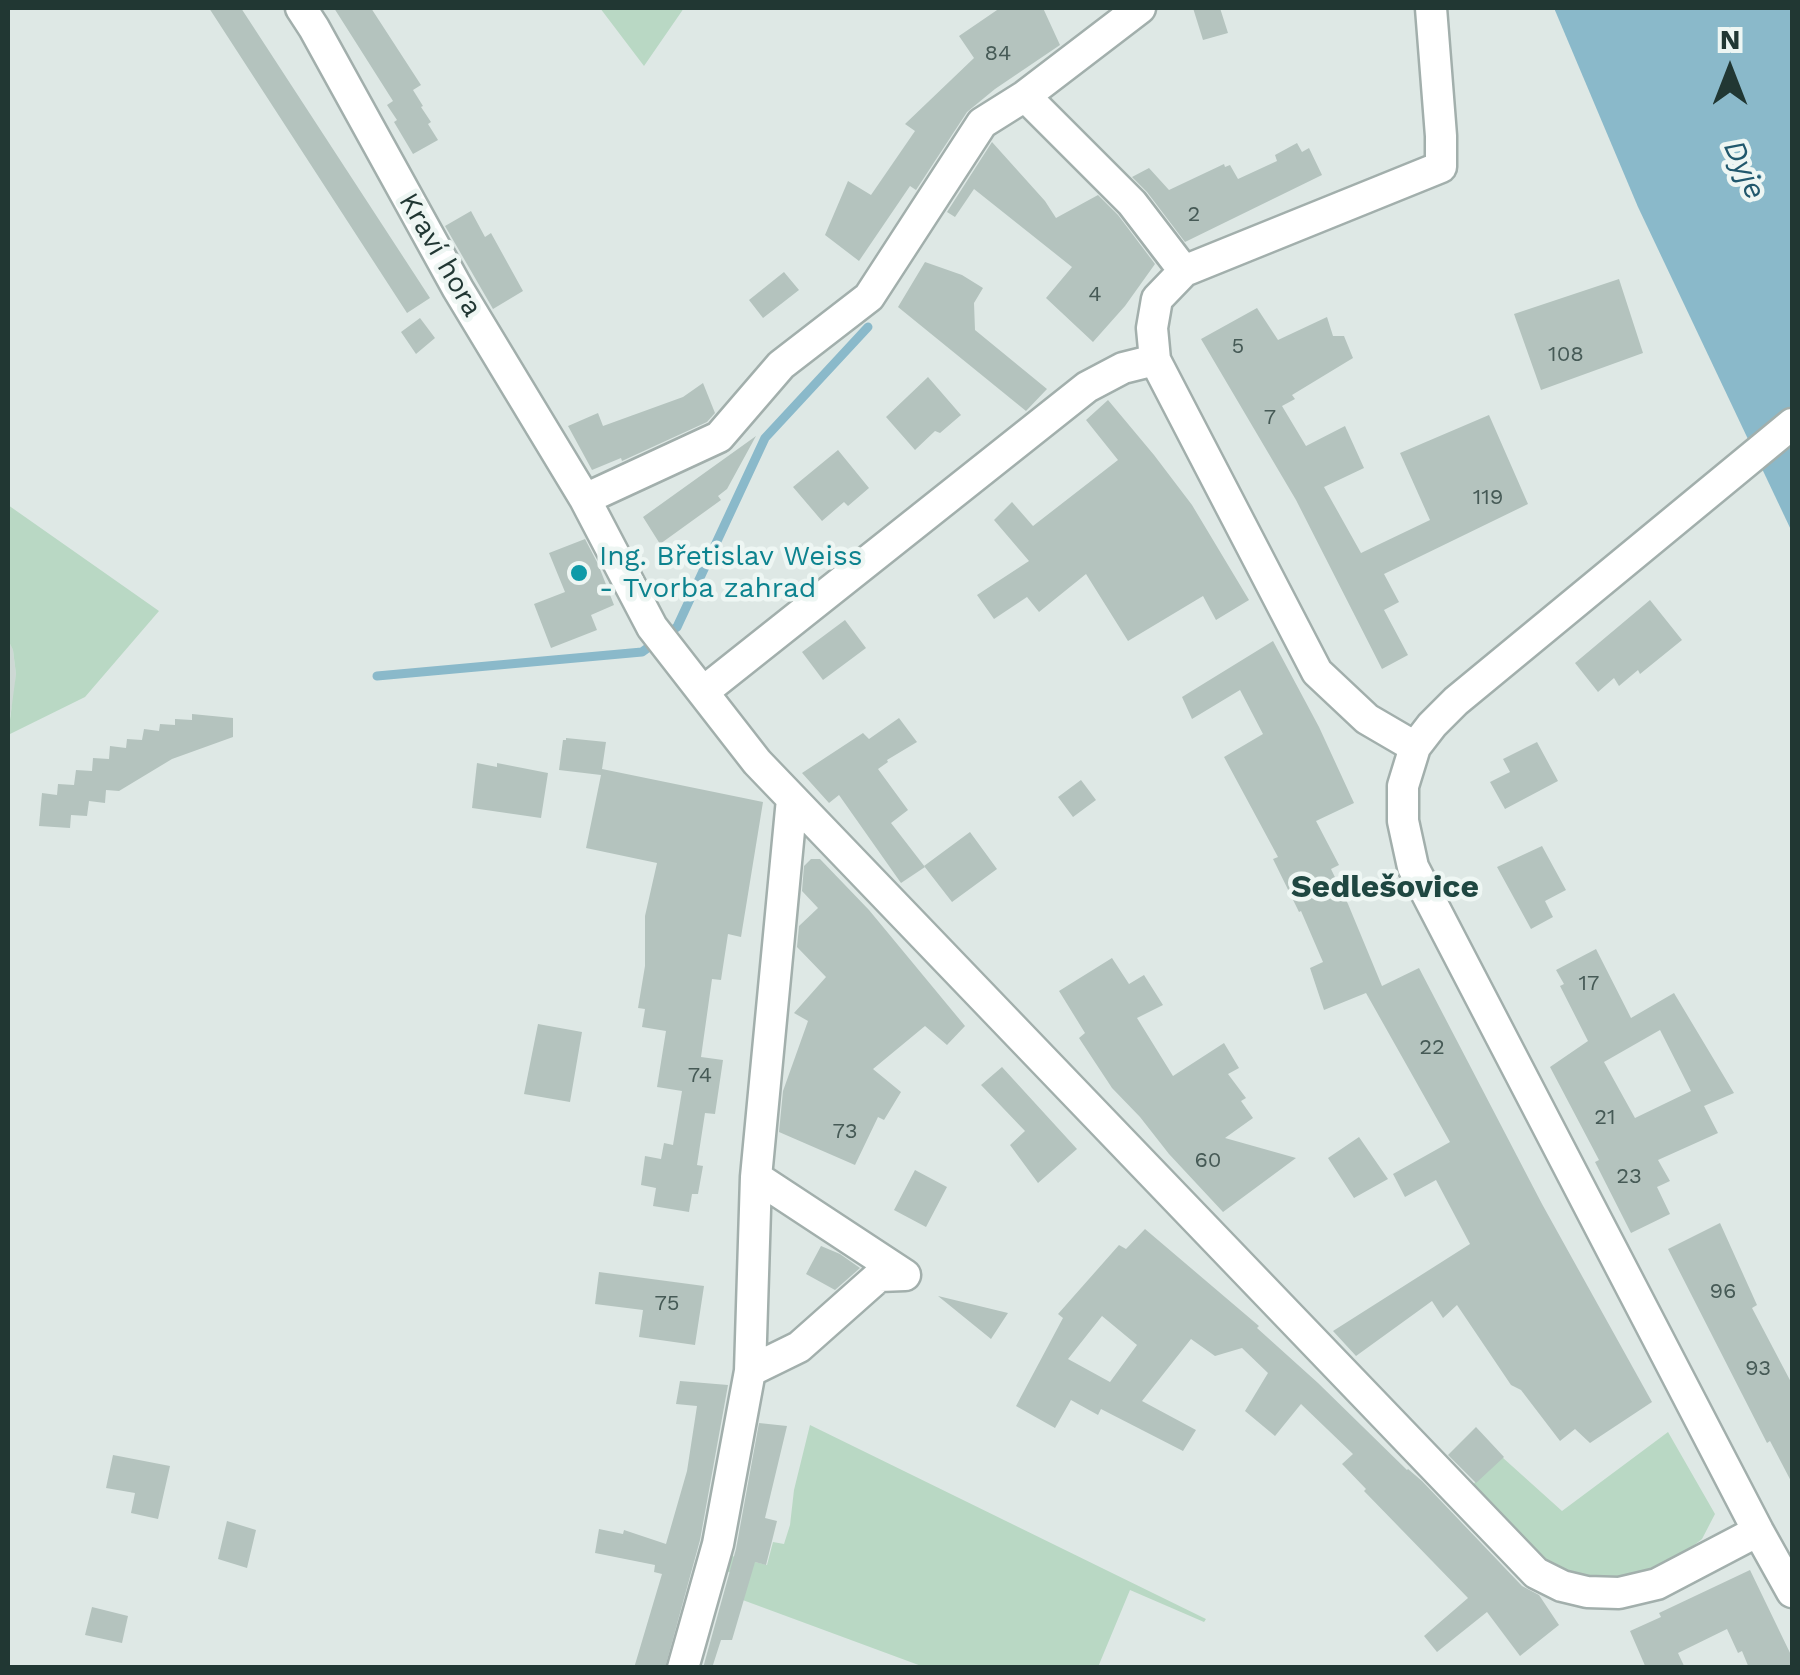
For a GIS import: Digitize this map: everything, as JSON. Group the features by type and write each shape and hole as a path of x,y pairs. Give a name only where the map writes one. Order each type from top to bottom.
{"street":[{"name":"Kraví hora","path":"301,8 458,289 585,499 660,638 757,762 792,799 1536,1573 1562,1586 1619,1593 1657,1584 1758,1531"},
{"path":"585,499 719,438 780,366 869,297 982,124 1140,8"},
{"path":"1416,747 1367,719 1318,672 1155,360 1152,328 1157,299 1184,271 1441,167 1431,8"},
{"path":"1025,96 1132,203 1184,271"},
{"path":"702,692 1086,387 1123,368 1155,360"},
{"path":"1792,424 1456,700 1416,747 1403,786 1403,821 1413,867 1792,1592"},
{"path":"683,1668 718,1544 750,1371 756,1177 792,799"},
{"path":"750,1371 799,1347 878,1276 905,1275 756,1177"}],"shaded area":[{"path":"8,640 16,674 8,726"}],"green space":[{"path":"600,8 684,8 644,66"},
{"path":"8,505 159,611 85,697 8,735 16,674 8,640"},
{"path":"810,1425 1206,1619 1204,1622 1130,1590 1098,1667 924,1667 740,1599 743,1577 723,1570 724,1554 767,1565 773,1542 784,1544"},
{"path":"1668,1432 1715,1514 1702,1539 1666,1567 1594,1584 1545,1564 1470,1487 1502,1457 1562,1511"}],"water":[{"name":"Dyje","path":"1554,8 1792,8 1792,532 1638,207"}],"building":[{"path":"209,8 241,8 430,298 407,313"},
{"path":"334,8 371,8 421,85 413,90 438,140 413,154 387,105 393,101"},
{"path":"1000,8 1043,8 1060,45 967,112 916,190 910,186 859,261 825,235 848,181 871,195 915,131 905,124 974,58 959,36"},
{"path":"1193,8 1220,8 1228,33 1203,40"},
{"path":"992,142 1056,218 1098,195 1155,264 1093,342 1046,298 1072,267 974,189 955,217 947,212"},
{"path":"1297,143 1302,152 1309,148 1322,175 1185,242 1132,177 1149,168 1169,190 1224,164 1230,165 1238,179 1277,161 1275,155"},
{"path":"471,211 485,237 491,233 523,291 493,309 445,226"},
{"path":"925,262 962,275 983,288 974,303 975,330 1047,389 1026,411 898,307"},
{"path":"784,272 799,290 763,318 749,300"},
{"path":"1619,279 1643,353 1541,390 1514,314"},
{"path":"1257,308 1278,340 1327,317 1333,336 1344,336 1353,358 1292,395 1295,399 1282,406 1306,446 1345,426 1364,468 1324,487 1361,553 1430,520 1400,453 1489,415 1528,504 1384,574 1399,602 1384,610 1408,655 1382,669 1296,500 1201,339"},
{"path":"420,318 435,338 416,354 401,332"},
{"path":"928,377 961,415 940,433 935,431 915,450 886,417"},
{"path":"703,383 715,413 707,422 622,461 621,458 592,470 568,426 598,413 603,426 683,397"},
{"path":"1108,400 1192,505 1249,600 1216,620 1203,596 1128,641 1086,574 1039,612 1027,597 994,619 977,595 1029,561 994,520 1012,502 1033,526 1118,460 1086,420"},
{"path":"756,436 727,489 718,496 721,500 660,544 643,517"},
{"path":"838,450 869,488 822,521 793,487"},
{"name":"Ing. Břetislav Weiss - Tvorba zahrad","path":"585,539 614,605 591,615 597,630 551,648 534,604 565,592 549,553"},
{"path":"1650,600 1682,640 1640,674 1638,670 1619,686 1614,678 1598,692 1575,663"},
{"path":"845,620 866,648 823,680 802,652"},
{"path":"1273,641 1354,803 1316,821 1339,865 1331,869 1382,986 1419,968 1542,1204 1652,1402 1590,1443 1575,1429 1560,1441 1521,1390 1511,1385 1457,1305 1443,1318 1432,1301 1356,1356 1333,1331 1470,1244 1436,1180 1405,1197 1393,1174 1450,1142 1366,993 1324,1010 1310,968 1323,962 1273,859 1278,857 1224,757 1263,734 1240,690 1192,719 1182,697"},
{"path":"192,714 233,718 233,737 172,759 119,791 106,790 105,803 89,801 87,816 71,815 70,828 39,826 42,793 57,795 58,784 74,785 76,770 92,771 93,758 109,759 110,746 126,748 127,739 142,740 144,729 159,731 160,724 175,725 175,719 192,720"},
{"path":"899,718 917,742 878,769 908,810 891,823 925,867 901,883 839,795 829,803 802,773 863,733 869,739"},
{"path":"566,738 606,742 602,769 763,802 741,937 728,934 721,980 712,979 701,1057 723,1060 715,1114 705,1113 697,1165 703,1166 698,1194 692,1194 689,1212 653,1206 656,1188 641,1185 645,1156 661,1159 664,1143 673,1145 682,1091 657,1087 666,1031 642,1027 645,1009 638,1008 645,966 645,916 657,863 586,848 601,775 559,770"},
{"path":"1537,742 1558,781 1505,809 1490,782 1510,772 1503,759"},
{"path":"477,763 548,773 541,818 472,808"},
{"path":"1081,780 1096,800 1073,817 1058,797"},
{"path":"970,832 997,869 952,902 924,866"},
{"path":"1542,846 1566,890 1545,901 1553,917 1531,929 1497,867"},
{"path":"811,859 820,859 869,910 965,1026 947,1045 925,1026 873,1069 901,1092 884,1120 878,1117 855,1165 779,1132 783,1091 808,1021 794,1013 826,977 797,947 799,926 818,908 802,891 804,866"},
{"path":"1596,949 1631,1018 1674,993 1734,1093 1704,1106 1718,1133 1658,1160 1670,1181 1657,1187 1670,1214 1631,1233 1595,1162 1599,1160 1550,1067 1588,1041 1556,970","holes":["1660,1030 1691,1091 1635,1118 1604,1062"]},
{"path":"1112,958 1129,984 1144,975 1163,1005 1137,1018 1173,1076 1224,1043 1239,1068 1228,1074 1246,1098 1241,1101 1253,1118 1225,1138 1296,1158 1223,1212 1112,1088 1079,1038 1085,1033 1059,991"},
{"path":"538,1024 582,1032 570,1102 524,1094"},
{"path":"1002,1067 1077,1149 1038,1183 1010,1145 1025,1131 981,1085"},
{"path":"1359,1137 1388,1179 1354,1198 1328,1158"},
{"path":"915,1170 947,1187 926,1227 894,1210"},
{"path":"1720,1223 1757,1305 1752,1308 1792,1384 1792,1483 1770,1441 1767,1443 1668,1249"},
{"path":"1145,1229 1259,1326 1422,1481 1522,1586 1539,1595 1559,1625 1520,1656 1487,1612 1437,1652 1424,1636 1468,1598 1364,1491 1342,1464 1353,1454 1301,1404 1275,1436 1245,1411 1268,1373 1242,1348 1215,1356 1191,1339 1142,1401 1196,1430 1183,1451 1101,1409 1098,1415 1071,1400 1055,1428 1016,1406 1063,1318 1058,1314 1119,1245 1126,1249","holes":["1102,1316 1137,1345 1110,1382 1068,1359"]},
{"path":"821,1246 860,1268 835,1290 806,1274"},
{"path":"599,1272 704,1286 695,1345 639,1337 643,1310 595,1304"},
{"path":"938,1296 1008,1313 991,1339"},
{"path":"680,1381 728,1385 700,1540 665,1668 634,1668 662,1574 654,1572 655,1565 595,1553 599,1529 623,1534 624,1530 666,1544 687,1471 697,1406 676,1404"},
{"path":"759,1423 787,1426 765,1518 777,1521 766,1565 755,1562 732,1640 721,1640 712,1668 703,1668 736,1549"},
{"path":"1476,1427 1504,1457 1476,1483 1448,1455"},
{"path":"113,1455 170,1466 158,1519 131,1513 135,1493 106,1488"},
{"path":"227,1521 256,1530 247,1568 218,1559"},
{"path":"1750,1570 1792,1657 1792,1668 1749,1668 1727,1629 1678,1653 1685,1668 1646,1668 1630,1631"},
{"path":"92,1607 128,1616 122,1643 85,1635"}],"waterway":[{"path":"377,676 642,652 677,627 765,438 868,327"}],"place":[{"name":"Ing. Břetislav Weiss - Tvorba zahrad","path":"579,573"}],"district":[{"name":"Sedlešovice","path":"1385,888"}]}
